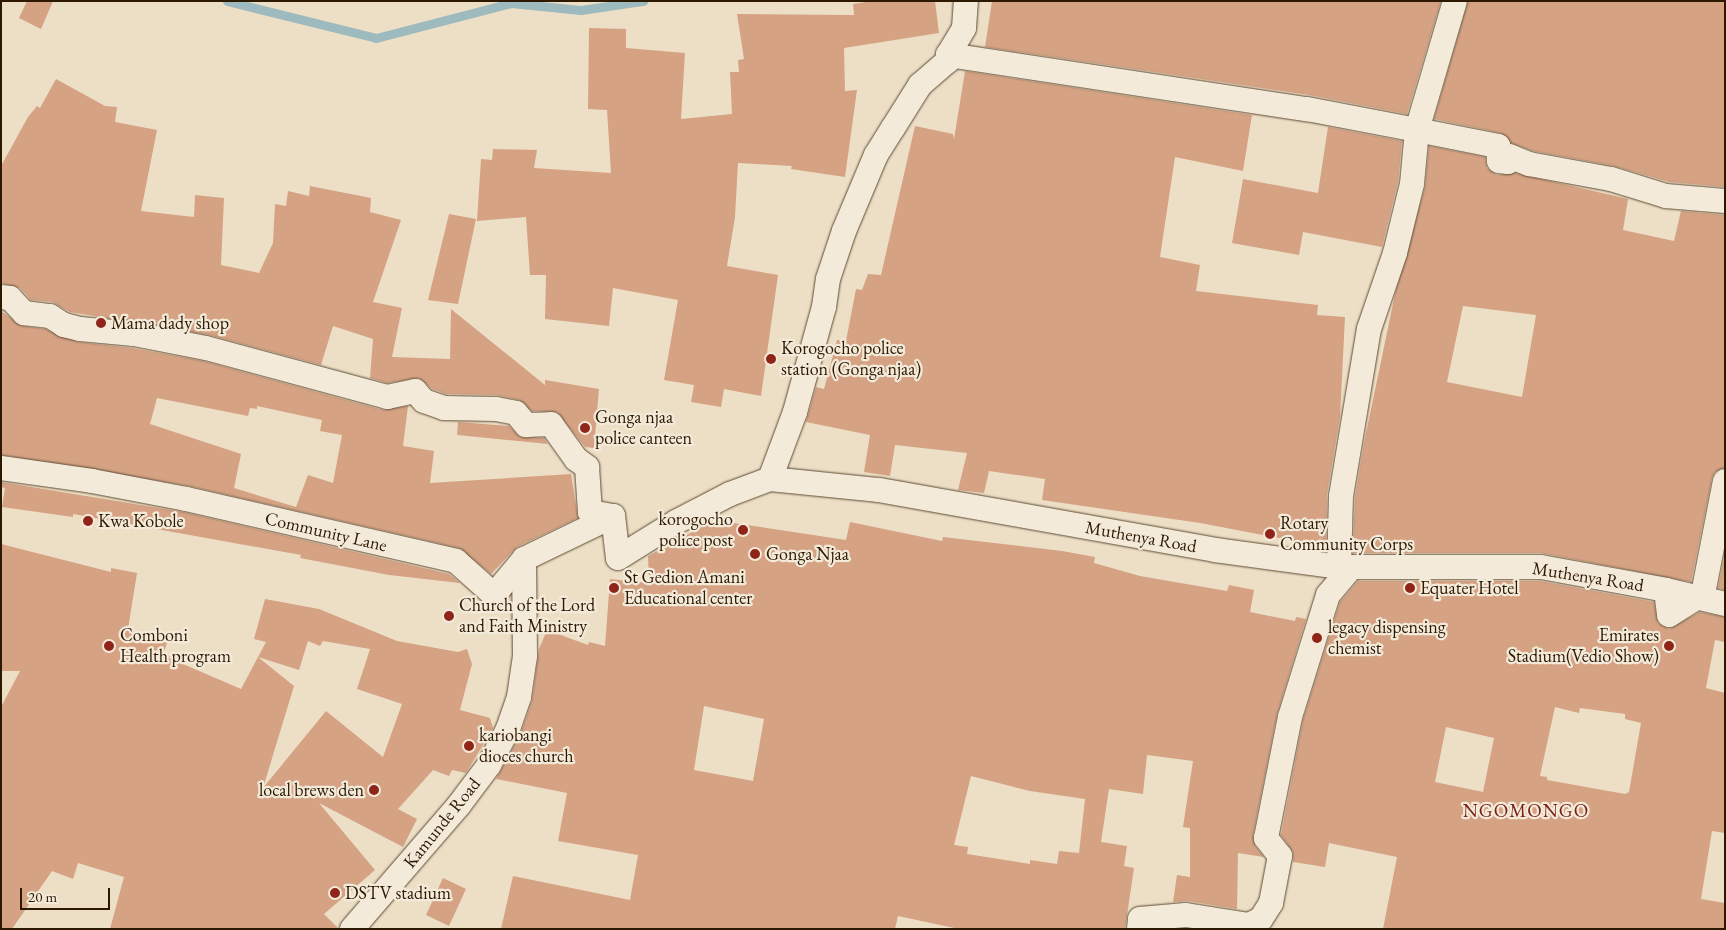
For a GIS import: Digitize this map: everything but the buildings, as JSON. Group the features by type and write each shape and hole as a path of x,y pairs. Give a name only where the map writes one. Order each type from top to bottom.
{"street":[{"path":"770,479 795,412 824,307 828,279 844,231 876,155 920,85 948,61 948,55 964,28 966,1"},
{"path":"1139,929 1140,919 1186,915 1249,925 1262,919 1271,904 1280,856 1266,838 1290,717 1328,595 1345,567 1341,496 1370,329 1395,253 1410,193 1417,130 1455,1"},
{"path":"948,55 1307,109 1498,146 1499,161 1508,162 1509,156 1528,164 1611,179 1666,196 1725,201"},
{"path":"1,297 10,298 24,313 50,316 64,325 134,334 206,348 388,397 415,391 424,401 444,408 496,410 516,413 526,425 551,424 576,459 587,467 590,512 613,516"},
{"name":"Community Lane","path":"1,468 92,480 186,499 456,561 494,596 524,559 613,516"},
{"name":"Muthenya Road","path":"613,516 618,558 676,522 730,494 770,479 879,490 1216,550 1345,567 1541,567 1666,590 1725,604"},
{"path":"1666,590 1669,616 1703,594 1725,481"},
{"name":"Kamunde Road","path":"352,929 459,806 489,765 508,729 520,697 525,656 524,559"}],"waterway":[{"path":"227,1 376,38 511,3 581,10 643,1"}],"place":[{"name":"Mama dady shop","path":"101,323"},
{"name":"Korogocho police station (Gonga njaa)","path":"771,359"},
{"name":"Gonga njaa police canteen","path":"585,428"},
{"name":"Kwa Kobole","path":"88,521"},
{"name":"korogocho police post","path":"743,530"},
{"name":"Rotary Community Corps","path":"1270,534"},
{"name":"Gonga Njaa","path":"755,554"},
{"name":"St Gedion Amani Educational center","path":"614,588"},
{"name":"Equater Hotel","path":"1410,588"},
{"name":"Church of the Lord and Faith Ministry","path":"449,616"},
{"name":"legacy dispensing chemist","path":"1317,638"},
{"name":"Comboni Health program","path":"109,646"},
{"name":"Emirates Stadium(Vedio Show)","path":"1669,646"},
{"name":"kariobangi dioces church","path":"469,746"},
{"name":"local brews den","path":"374,790"},
{"name":"DSTV stadium","path":"335,893"}],"district":[{"name":"NGOMONGO","path":"1526,811"}]}
